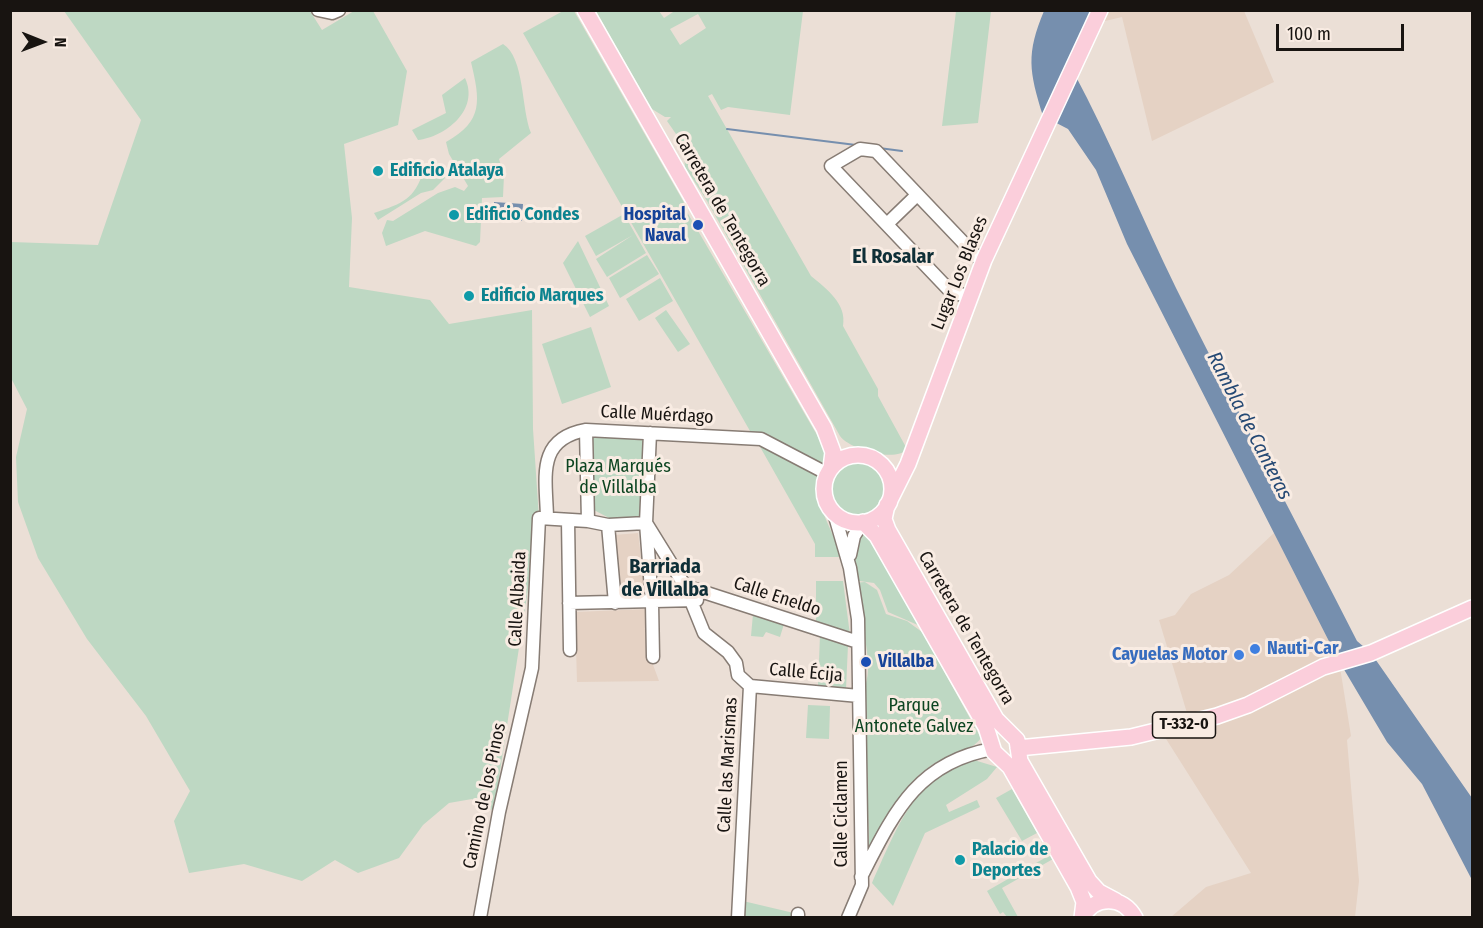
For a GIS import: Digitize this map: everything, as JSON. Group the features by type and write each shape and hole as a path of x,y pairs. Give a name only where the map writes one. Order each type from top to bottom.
{"main road":[{"name":"Carretera de Tentegorra","path":"585,10 824,428 839,447 857,456"},
{"name":"Lugar Los Blases","path":"887,504 897,488 916,443 984,260 1100,10"},
{"name":"Carretera de Tentegorra","path":"824,428 833,452 829,471"},
{"name":"Lugar Los Blases","path":"879,463 903,461 910,455 916,443"},
{"path":"857,456 879,463 890,482 887,504 877,517 863,522 848,521 834,513 825,494 829,471 843,459 857,456"},
{"name":"Carretera de Tentegorra","path":"887,504 884,519 888,530 996,719 1010,734"},
{"name":"Carretera de Tentegorra","path":"863,522 877,536 905,583 987,727 996,751 1010,767 1082,894 1082,918"},
{"name":"T-332-0","path":"1018,748 1131,737 1161,731 1248,705 1339,662 1371,653 1473,608"},
{"path":"1018,748 1011,758 996,751 999,734 1010,734 1017,740 1020,761 1089,881 1100,892 1127,906 1136,918"},
{"path":"1082,918 1096,903 1116,901"}],"street":[{"path":"318,10 332,14 339,10"},
{"path":"971,296 952,293 831,166 860,149 876,151 977,257 984,260"},
{"path":"887,224 917,195"},
{"path":"586,430 588,521"},
{"name":"Calle Muérdago","path":"543,518 545,460 556,443 572,433 586,430 760,439 829,471"},
{"path":"650,433 646,523 652,603 653,657"},
{"name":"Calle Ciclamen","path":"834,513 850,568 858,642 860,879"},
{"path":"543,518 588,521 608,525 646,523"},
{"name":"Calle Albaida","path":"528,682 533,658 543,518"},
{"path":"568,520 570,650"},
{"name":"Calle Ciclamen","path":"850,568 852,541 863,522"},
{"name":"Calle las Marismas","path":"646,523 685,586 704,633 728,652 736,663 738,675 750,686 738,918"},
{"path":"608,525 615,603"},
{"name":"Calle Eneldo","path":"685,586 858,642"},
{"path":"569,603 652,603 726,599"},
{"name":"Camino de los Pinos","path":"480,918 528,682"},
{"name":"Calle Écija","path":"750,686 859,696"},
{"path":"848,918 860,879 902,801 926,777 955,759 996,751"},
{"path":"848,918 900,815 926,777"},
{"path":"860,848 869,854 875,850"}],"shaded area":[{"path":"1100,10 1244,11 1274,82 1152,141 1122,17 1105,21 1098,15"},
{"path":"638,533 646,598 621,598 614,535"},
{"path":"1274,533 1339,661 1351,736 1347,740 1359,881 1355,917 1171,917 1206,887 1251,873 1161,731 1190,723 1159,620 1175,615 1191,594 1229,575"},
{"path":"647,609 649,654 659,681 577,682 575,612"}],"green space":[{"path":"676,10 803,11 790,115 728,107 721,110 712,94 708,96 811,276 839,304 843,326 878,389 878,396 907,449 901,453 893,455 862,450 840,436 707,201 685,167 683,145 679,139 684,132 676,134 667,121 671,117 665,117 652,109 596,11 659,11 664,18","holes":["698,14 706,28 680,45 670,29"]},
{"path":"64,11 310,11 322,30 354,11 373,11 407,71 398,125 344,144 352,218 349,287 430,300 449,324 532,310 533,429 539,518 494,810 472,799 449,803 423,825 399,858 358,873 335,860 302,881 244,864 189,873 174,821 190,791 146,716 87,639 38,558 18,502 16,457 27,409 11,378 11,242 98,245 141,120"},
{"path":"563,11 574,11 686,206 687,212 817,435 825,451 823,465 766,435 750,431 523,33"},
{"path":"956,11 991,11 978,123 942,126"},
{"path":"503,44 510,51 519,72 531,133 499,159 504,175 503,197 482,198 480,242 476,246 425,231 386,246 382,233 387,220 393,221 438,193 455,187 464,191 468,186 449,154 446,142 467,126 476,108 476,88 471,62"},
{"path":"465,78 468,101 464,111 449,128 439,134 418,140 412,130 446,113 442,95"},
{"path":"442,166 449,174 433,190 421,193 378,220 374,213 406,199 416,188 424,170"},
{"path":"624,214 646,253 607,277 596,259 633,235 596,256 585,236"},
{"path":"578,241 609,306 590,317 563,263"},
{"path":"647,255 659,274 620,298 609,278"},
{"path":"660,278 673,301 639,321 626,299"},
{"path":"666,310 690,344 678,352 655,318"},
{"path":"591,327 611,387 562,404 542,344"},
{"name":"Plaza Marqués de Villalba","path":"592,436 644,439 641,517 611,519 594,510"},
{"path":"759,445 819,476 821,507 840,557 815,557 815,544"},
{"path":"861,456 879,463 889,476 891,488 885,511 920,626 888,612 880,590 874,583 852,580 850,568 857,523 842,518 832,509 826,499 825,487 828,476 835,466 846,459"},
{"path":"816,581 843,581 850,635 816,624"},
{"name":"Parque Antonete Galvez","path":"865,582 877,590 886,614 907,621 922,632 981,738 971,747 935,763 919,775 902,794 869,849 865,686 868,664 865,636 853,583"},
{"path":"753,614 784,624 780,637 766,632 763,637 751,636"},
{"path":"820,635 848,645 846,689 818,687"},
{"path":"808,705 830,706 829,739 806,738"},
{"path":"974,760 997,767 987,779 946,805 949,812 977,800 980,807 925,833 893,906 872,883 899,826 921,792 936,778 953,767"},
{"path":"1012,789 1037,833 1022,841 996,798"},
{"path":"1050,855 1053,859 1002,888 1018,917 1007,917 1003,912 1000,914 987,891"},
{"path":"743,901 798,914 797,917 741,918"}],"water":[{"path":"1044,11 1100,11 1073,71 1176,288 1357,641 1371,653 1472,798 1472,880 1422,784 1387,742 1339,661 1127,244 1096,170 1068,129 1043,116 1032,74 1032,51"},
{"path":"494,202 523,204 522,221 494,219"}],"waterway":[{"path":"727,129 856,145"},
{"path":"879,148 902,151"}],"place":[{"name":"Edificio Atalaya","path":"378,171"},
{"name":"Edificio Condes","path":"454,215"},
{"name":"Hospital Naval","path":"698,225"},
{"name":"Edificio Marques","path":"469,296"},
{"name":"Nauti-Car","path":"1255,649"},
{"name":"Cayuelas Motor","path":"1239,655"},
{"name":"Villalba","path":"866,662"},
{"name":"Palacio de Deportes","path":"960,860"}],"district":[{"name":"El Rosalar","path":"893,257"},
{"name":"Barriada de Villalba","path":"665,578"}],"water label":[{"name":"Rambla de Canteras","path":"1249,426"}]}
